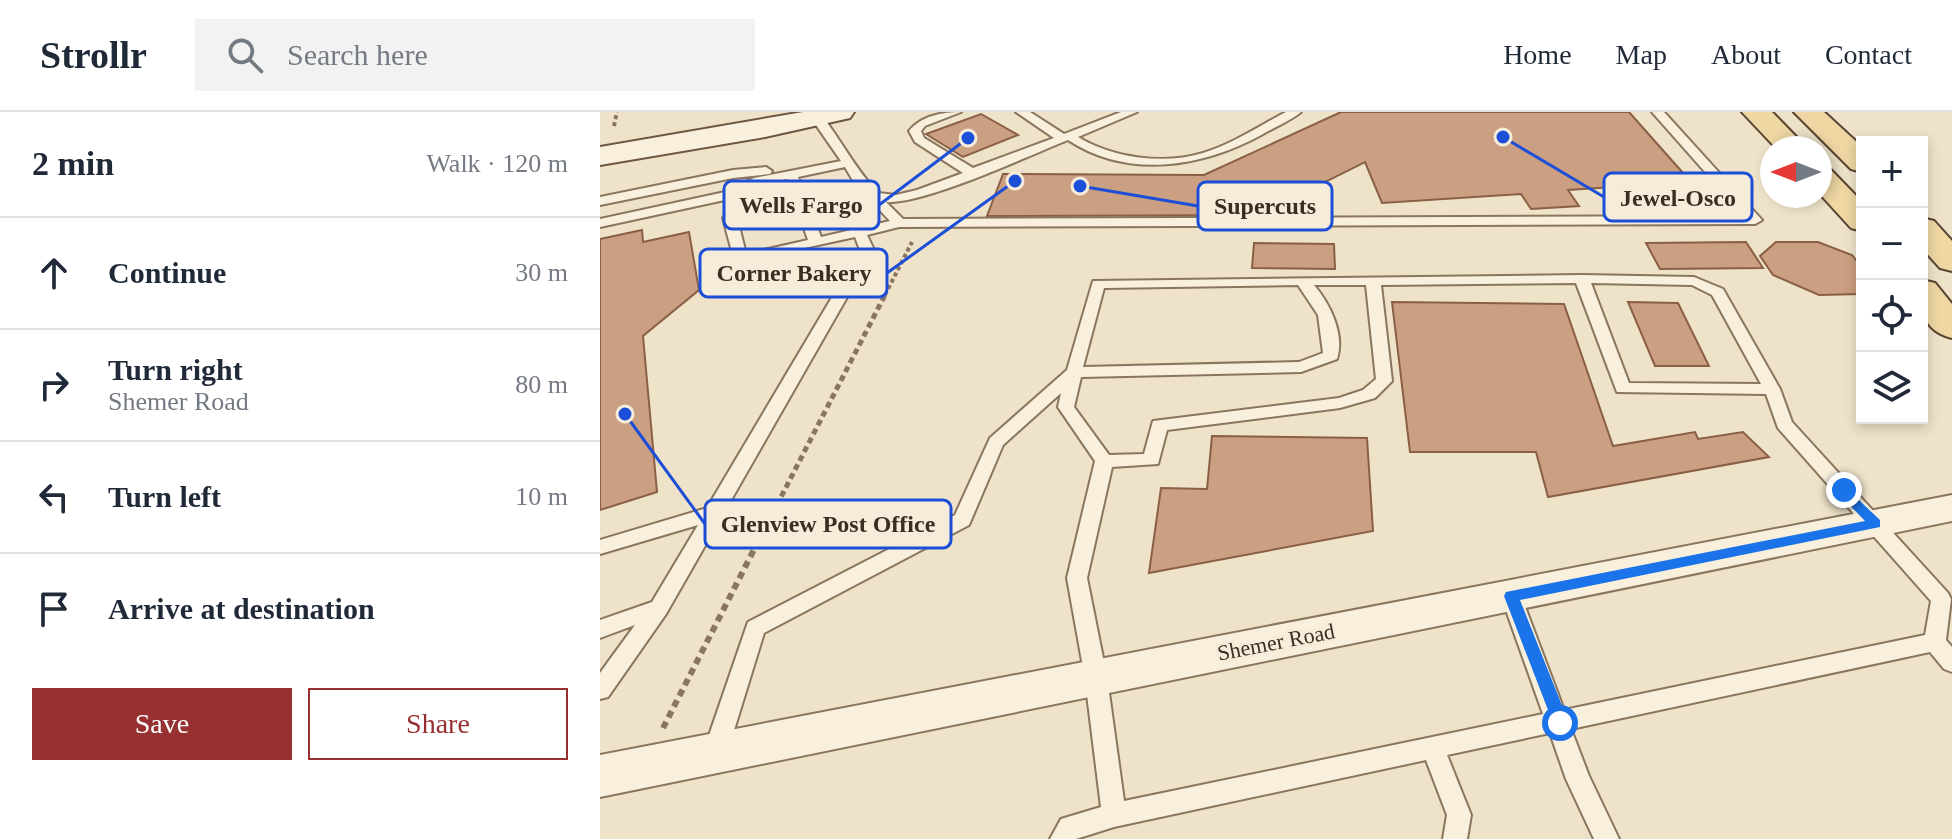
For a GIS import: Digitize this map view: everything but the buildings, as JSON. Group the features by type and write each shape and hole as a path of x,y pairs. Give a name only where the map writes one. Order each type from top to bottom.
{"main road":[{"path":"607,132 749,112"},
{"path":"1756,112 1780,136"},
{"path":"1808,112 1856,157"},
{"path":"600,156 823,114"},
{"path":"1832,189 1856,215"},
{"path":"1928,235 1952,261"},
{"path":"1928,298 1952,327"}],"street":[{"name":"Shemer Road","path":"600,776 1952,508"}],"lane":[{"path":"955,112 921,124 915,131 919,140 972,173"},
{"path":"1022,112 1084,147 1111,156 1180,160 1205,156 1295,112"},
{"path":"874,197 896,199 911,195 1131,112"},
{"path":"730,218 740,260 899,223 923,222 1755,220 1658,112"},
{"path":"823,114 846,159 874,197 899,223"},
{"path":"600,201 733,174 753,178 791,174 846,159"},
{"path":"600,223 729,195 753,178 846,159"},
{"path":"791,174 816,242"},
{"path":"600,690 659,608 867,250 859,232"},
{"path":"1582,279 1623,388 1772,389"},
{"path":"1114,815 1096,678 1077,578 1104,461 1066,407 1098,284 1582,279 1694,281 1707,285 1718,292 1772,389 1784,424 1946,601 1935,642"},
{"path":"1104,461 1152,460 1159,425 1340,403 1369,394 1384,381 1373,280"},
{"path":"715,753 755,628 962,520 996,442 1074,372 1301,367 1331,356 1329,316 1302,281"},
{"path":"600,547 714,513"},
{"path":"1511,596 1578,779 1607,839"},
{"path":"600,629 659,608"},
{"path":"1062,839 1070,827 1114,815 1935,642"},
{"path":"1935,642 1952,663"},
{"path":"1433,749 1459,815 1455,839"}],"path":[{"path":"607,132 617,112"},
{"path":"642,768 923,222"}],"place":[{"name":"Jewel-Osco","path":"1503,137"},
{"name":"Wells Fargo","path":"968,138"},
{"name":"Corner Bakery","path":"1015,181"},
{"name":"Supercuts","path":"1080,186"},
{"name":"Glenview Post Office","path":"625,414"}],"route":[{"path":"1560,723 1511,596 1876,524 1844,490"}]}
